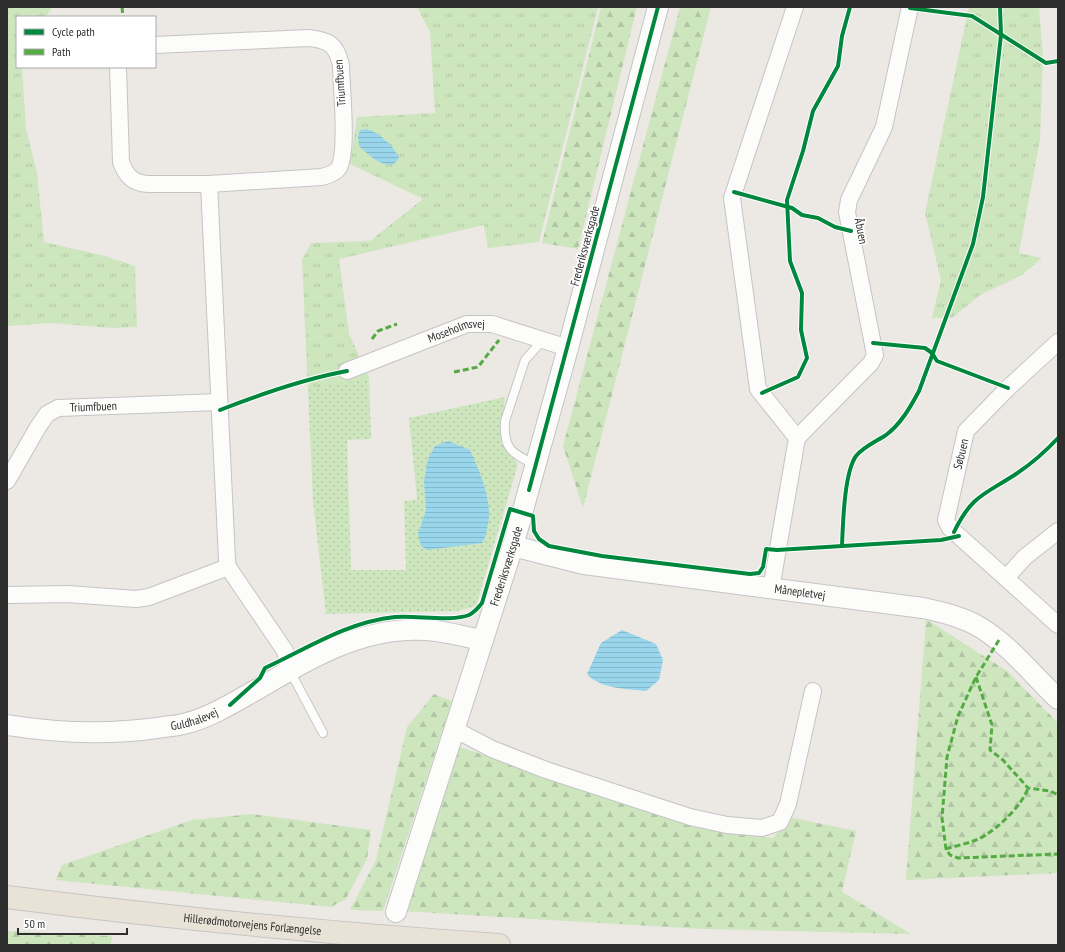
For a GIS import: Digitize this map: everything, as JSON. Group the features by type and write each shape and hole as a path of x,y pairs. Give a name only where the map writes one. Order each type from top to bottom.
{"highway":[{"name":"Hillerødmotorvejens Forlængelse","path":"7,897 155,916 407,939 499,945"}],"street":[{"name":"Frederiksværksgade","path":"396,912 513,546 568,348 658,7"},
{"path":"771,589 797,438 758,389 732,198 795,7"},
{"name":"Åbuen","path":"797,438 871,363 874,355 847,212 849,200 884,127 910,7"},
{"name":"Triumfbuen","path":"118,68 121,162 125,172 132,180 140,184 210,184 322,177 331,175 338,169 344,152 341,65 338,52 329,42 308,38 156,45"},
{"path":"210,184 226,553 228,567 285,651 290,670"},
{"name":"Moseholmsvej","path":"346,371 467,324 492,324 568,348"},
{"name":"Søbuen","path":"1058,342 1008,388 966,430 946,513 946,520 950,528 1058,625"},
{"name":"Triumfbuen","path":"7,481 47,414 58,408 219,402"},
{"path":"1006,578 1025,557 1058,531"},
{"name":"Månepletvej","path":"513,546 584,564 923,608 950,614 976,625 999,640 1058,699"},
{"path":"7,595 68,594 136,599 148,597 228,567"},
{"name":"Guldhalevej","path":"7,725 50,732 124,732 188,723 230,705 290,670 343,643 370,634 398,630 427,630 483,640"},
{"path":"454,729 492,749 540,767 690,818 762,828 780,822 788,804 812,691"}],"lane":[{"path":"536,464 512,453 507,443 504,429 505,421 525,360 543,340"},
{"path":"290,670 323,733"}],"green space":[{"path":"7,7 53,7 46,16 16,16 16,68 22,68 26,129 37,173 44,242 105,256 135,266 137,327 111,328 52,323 7,326"},
{"path":"417,7 598,7 539,242 488,248 484,225 339,259 350,341 369,378 308,390 302,260 311,243 370,241 423,199 350,164 357,117 435,113 430,32"},
{"path":"601,7 637,7 578,249 542,243"},
{"path":"680,7 711,7 583,508 563,446"},
{"path":"969,7 1039,7 1043,57 1040,140 1019,253 1042,258 1022,275 980,295 952,318 932,318 941,280 925,213"},
{"path":"350,336 369,378 371,439 347,440 351,570 406,570 404,501 417,499 409,418 505,397 501,443 518,464 476,606 457,611 326,614 313,501 306,346"},
{"path":"926,619 1007,671 1058,723 1058,873 906,880"},
{"path":"434,694 452,701 383,911 350,910 376,860 407,727"},
{"path":"460,747 694,827 773,838 789,817 856,831 842,892 911,934 703,929 401,911"},
{"path":"252,814 371,830 367,859 346,899 331,907 56,880 62,865 192,820"},
{"path":"7,931 112,936 111,945 7,945"}],"water":[{"path":"366,129 381,136 397,153 399,158 393,165 379,162 359,146 358,136 360,130"},
{"path":"448,441 470,450 482,479 488,499 489,519 485,538 482,543 427,550 421,546 418,534 426,510 424,481 428,459 435,446"},
{"path":"622,630 656,644 663,660 659,680 646,691 623,689 599,683 587,674 601,643"}],"marked path":[{"path":"122,7 123,16"},
{"path":"372,339 378,331 397,324"},
{"path":"454,372 478,367 499,340"},
{"path":"999,640 976,677 958,716 947,757 942,818 946,849 950,855 958,858 1058,854"},
{"path":"976,677 992,725 990,750 1003,760 1028,788 1050,791 1058,795"},
{"path":"946,849 976,840 991,831 1014,811 1028,788"}],"cycle path":[{"path":"529,490 658,7"},
{"path":"762,393 798,377 807,358 801,330 802,293 790,261 787,200 803,151 813,111 838,66 842,36 850,7"},
{"path":"842,546 845,499 852,464 856,456 862,450 886,435 896,426 916,397 973,244 983,197 1001,35 1000,7"},
{"path":"910,8 972,16 1046,63 1058,61"},
{"path":"734,192 792,208 802,215 818,218 835,227 851,231"},
{"path":"873,343 925,348 932,353 937,361 1008,388"},
{"path":"220,410 251,398 314,378 347,371"},
{"path":"954,532 973,503 1027,466 1058,438"},
{"path":"230,705 260,678 265,668 312,644 344,630 360,624 395,617 453,618 462,617 473,613 482,603 510,509 533,516 534,531 539,539 549,546 602,556 750,574 759,573 763,567 766,549 777,550 941,540 959,536"}]}
